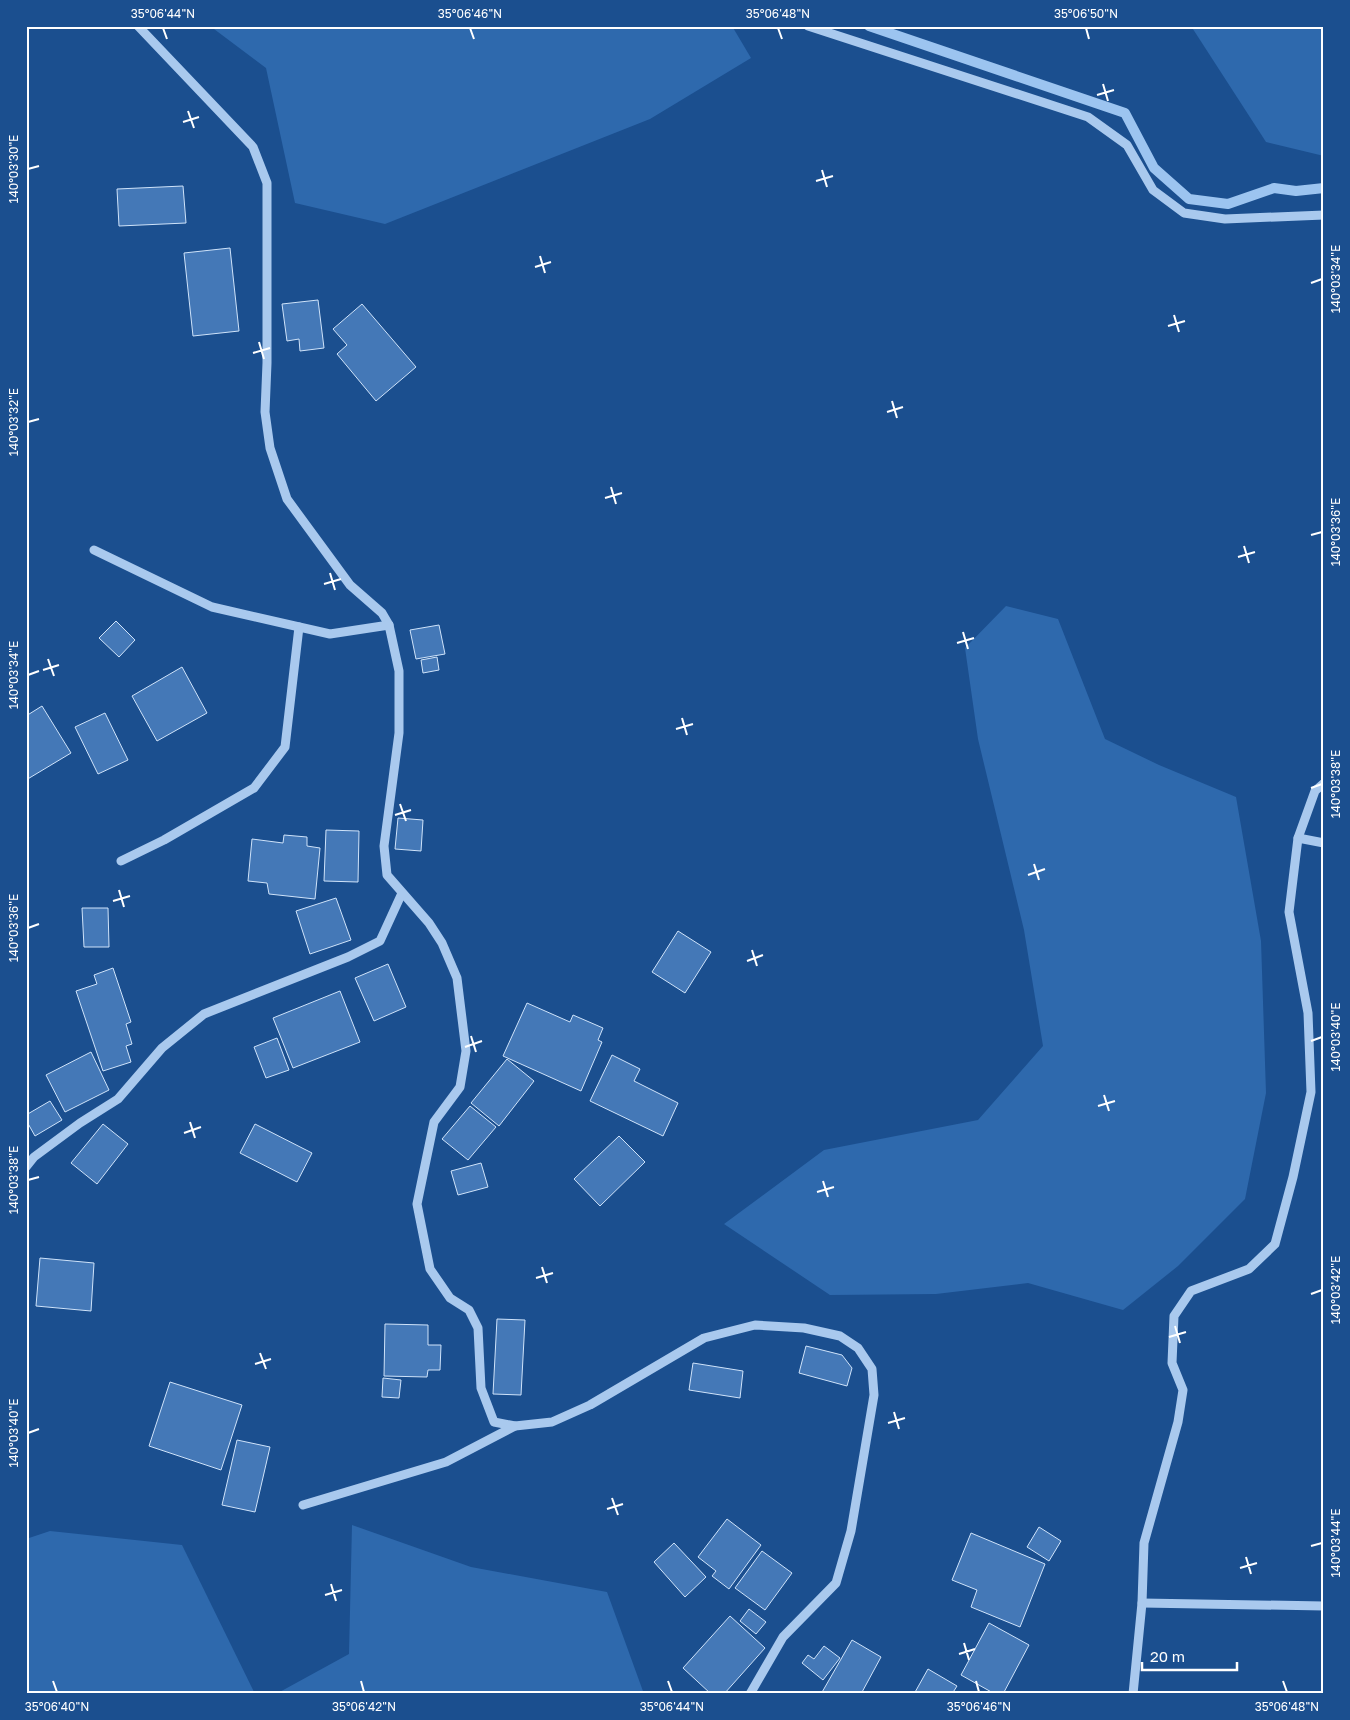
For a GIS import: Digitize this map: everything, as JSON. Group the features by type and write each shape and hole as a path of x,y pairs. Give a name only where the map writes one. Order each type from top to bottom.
{"street":[{"path":"138,26 253,147 267,183 267,362 265,412 270,448 287,499 350,585 382,613 389,625 399,671 399,732 384,846 387,876 429,923 442,943 457,978 466,1051 460,1087 434,1122 417,1204 430,1270 450,1298 468,1310 478,1328 481,1388 494,1422 515,1426 552,1422 598,1401 704,1338 756,1325 804,1328 840,1336 858,1348 872,1369 874,1395 851,1531 836,1583 783,1637 750,1694"},
{"path":"808,26 1088,116 1127,145 1153,190 1184,213 1225,219 1324,215"},
{"path":"94,550 212,608 330,634 389,625"},
{"path":"121,861 164,840 246,793 259,782 285,747 299,627"},
{"path":"1133,1694 1142,1603 1144,1543 1178,1422 1183,1390 1172,1363 1174,1316 1191,1291 1249,1268 1275,1244 1293,1177 1311,1092 1308,1013 1288,912 1298,838 1315,791 1324,783"},
{"path":"1298,838 1324,843"},
{"path":"26,1167 34,1157 80,1123 118,1099 162,1048 204,1014 348,958 380,942 402,893"},
{"path":"303,1505 446,1462 515,1426"},
{"path":"1142,1603 1324,1606"}],"shaded area":[{"path":"210,26 732,26 751,58 650,119 385,224 295,203 266,68"},
{"path":"1191,26 1324,26 1324,156 1266,142"},
{"path":"1006,606 1058,619 1105,739 1159,765 1236,797 1261,941 1266,1093 1245,1199 1178,1266 1123,1310 1028,1283 936,1294 830,1295 724,1224 824,1150 978,1120 1043,1046 1024,930 978,739 965,648"},
{"path":"352,1525 471,1567 607,1592 644,1694 276,1694 349,1654"},
{"path":"50,1531 182,1545 255,1694 26,1694 26,1539"}],"building":[{"path":"183,186 186,223 119,226 117,189"},
{"path":"230,248 239,331 193,336 184,253"},
{"path":"318,300 324,348 300,351 299,339 287,341 282,304"},
{"path":"362,304 416,367 376,401 337,354 347,345 333,329"},
{"path":"116,621 135,640 119,657 99,638"},
{"path":"439,625 445,654 416,659 410,630"},
{"path":"437,657 439,670 423,673 421,660"},
{"path":"182,667 207,713 157,741 132,696"},
{"path":"42,706 71,753 26,780 26,716"},
{"path":"105,713 128,760 98,774 75,727"},
{"path":"398,818 423,820 421,851 395,849"},
{"path":"326,830 359,831 358,882 324,881"},
{"path":"284,835 307,837 307,846 320,848 315,899 269,894 267,883 248,881 252,839 283,843"},
{"path":"336,898 351,940 310,954 296,911"},
{"path":"82,908 108,908 109,947 84,947"},
{"path":"678,931 711,952 685,993 652,972"},
{"path":"388,964 406,1007 374,1021 355,978"},
{"path":"113,968 131,1022 126,1024 132,1044 126,1046 131,1062 103,1071 76,991 97,984 94,975"},
{"path":"340,991 360,1042 293,1068 273,1018"},
{"path":"527,1003 570,1022 573,1015 603,1028 598,1040 602,1042 581,1091 503,1056"},
{"path":"277,1038 289,1070 266,1078 254,1047"},
{"path":"91,1052 109,1090 65,1112 46,1075"},
{"path":"612,1055 640,1069 634,1081 678,1103 663,1136 590,1101"},
{"path":"507,1059 534,1081 499,1126 471,1103"},
{"path":"50,1101 62,1120 35,1136 26,1120 26,1115"},
{"path":"470,1106 496,1127 468,1160 442,1139"},
{"path":"103,1124 128,1144 97,1184 71,1163"},
{"path":"255,1124 312,1153 297,1182 240,1153"},
{"path":"619,1136 645,1162 600,1206 574,1179"},
{"path":"481,1163 488,1187 458,1195 451,1171"},
{"path":"40,1258 94,1263 91,1311 36,1306"},
{"path":"497,1319 525,1320 521,1395 493,1394"},
{"path":"385,1324 428,1325 428,1345 441,1345 440,1370 428,1370 427,1377 384,1376"},
{"path":"806,1346 842,1355 852,1368 847,1386 799,1373"},
{"path":"693,1363 743,1371 740,1398 689,1390"},
{"path":"383,1378 401,1380 399,1398 382,1397"},
{"path":"170,1382 242,1405 221,1470 149,1446"},
{"path":"237,1440 270,1447 255,1512 222,1505"},
{"path":"727,1519 761,1545 729,1589 712,1576 716,1571 698,1557"},
{"path":"1039,1527 1061,1541 1049,1561 1027,1547"},
{"path":"971,1533 1045,1564 1020,1627 971,1607 977,1590 952,1580"},
{"path":"674,1543 706,1577 685,1597 654,1562"},
{"path":"762,1551 792,1573 765,1610 735,1588"},
{"path":"749,1609 766,1622 756,1634 740,1621"},
{"path":"730,1616 765,1648 724,1694 711,1694 683,1668"},
{"path":"989,1623 1029,1645 1003,1694 995,1694 961,1675"},
{"path":"852,1640 881,1657 861,1694 821,1694"},
{"path":"824,1646 840,1658 823,1680 802,1663 808,1655 814,1659"},
{"path":"928,1669 957,1686 952,1694 914,1694"}],"waterway":[{"path":"869,26 1125,113 1154,168 1189,199 1228,204 1274,188 1296,191 1324,188"}]}
